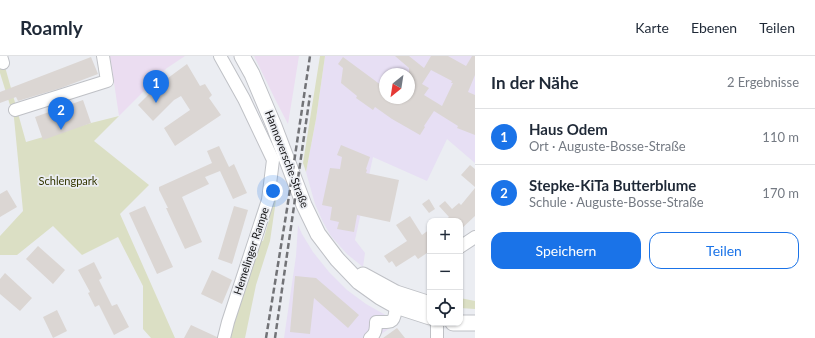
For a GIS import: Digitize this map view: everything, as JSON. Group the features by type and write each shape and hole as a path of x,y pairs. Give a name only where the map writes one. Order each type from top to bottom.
{"main road":[{"name":"Hannoversche Straße","path":"242,56 252,74 274,126 304,205 318,234 336,259 359,282 396,306 427,316"},
{"name":"Hannoversche Straße","path":"336,259 396,293 427,303"},
{"path":"463,312 475,313"},
{"path":"463,323 475,323"}],"street":[{"path":"15,110 108,81 103,56"},
{"name":"Hemelinger Rampe","path":"220,56 244,99 273,160 268,200 224,338"},
{"path":"463,245 475,237"},
{"path":"370,338 373,336 376,329 376,322 392,321 395,317 396,306"},
{"path":"437,326 437,338"}],"shaded area":[{"path":"110,56 185,56 167,68 119,116"},
{"path":"254,56 299,56 288,124 276,101"},
{"path":"325,56 475,56 475,163 447,139 427,181 373,157 355,240 365,253 363,267 347,254 331,236 315,204 306,172 316,119"},
{"path":"298,225 313,252 329,272 347,290 366,304 398,322 376,338 284,338 296,256"}],"green space":[{"name":"Schlengpark","path":"0,56 2,56 26,142 119,116 94,141 149,185 120,214 175,338 151,338 143,329 143,286 118,237 82,255 53,226 17,255 0,255 0,236 23,211 14,118 0,73"},
{"path":"320,56 325,56 316,119 306,172 303,163"},
{"path":"276,200 270,241 256,285 245,338 227,338 258,241 263,241 269,220 272,201"},
{"path":"463,299 475,301 475,309 463,308"}],"building":[{"path":"395,56 409,56 424,68 431,56 448,56 466,66 472,56 475,56 475,75 468,92 475,95 475,135 457,128 458,126 434,111 420,135 392,119 375,107 373,110 356,98 357,96 341,83 343,68 338,64 343,57 379,84 379,104 415,104 415,68 409,68","holes":["431,70 452,81 451,83 453,83 442,106 424,95 429,88 422,84"]},
{"path":"91,57 98,74 61,88 18,101 16,97 0,103 0,92"},
{"path":"187,64 200,86 205,84 212,95 209,98 221,115 175,146 164,128 190,110 181,96 174,100 153,121 138,105 157,86"},
{"path":"83,100 91,123 43,140 35,117"},
{"path":"341,145 370,157 366,173 399,180 390,222 357,215 354,232 337,229 339,222 330,220 332,207 322,205 330,168 340,169 342,157 337,155"},
{"path":"219,146 229,167 234,164 247,193 233,199 220,171 205,177 209,184 182,197 202,242 185,249 166,208 168,208 159,187 212,163 207,151"},
{"path":"470,165 475,169 475,187 461,175"},
{"path":"475,188 475,216 463,227 463,218 448,218 449,217 439,206 445,201 452,209 459,203 461,205"},
{"path":"7,190 17,207 0,217 0,194"},
{"path":"429,199 435,209 429,213 422,204"},
{"path":"145,206 173,267 157,274 129,213"},
{"path":"234,206 248,210 232,264 218,259"},
{"path":"410,216 422,235 427,231 427,253 418,259 415,255 396,267 392,261 389,263 384,256 407,241 396,225"},
{"path":"38,246 65,270 53,284 26,259"},
{"path":"94,262 102,278 99,280 112,306 117,304 129,327 114,335 99,305 95,307 88,293 90,292 78,270"},
{"path":"212,270 232,280 222,304 201,294"},
{"path":"5,273 32,298 20,311 0,294 0,279"},
{"path":"295,276 316,278 359,315 348,328 314,298 310,334 290,332"},
{"path":"57,310 67,331 53,338 43,317"},
{"path":"191,325 217,337 217,338 184,338"},
{"path":"397,328 405,338 383,338"}],"railway":[{"path":"266,338 310,56"},
{"path":"275,338 310,95"}],"place":[{"name":"Haus Odem","path":"156,103"},
{"name":"Stepke-KiTa Butterblume","path":"61,130"}]}
